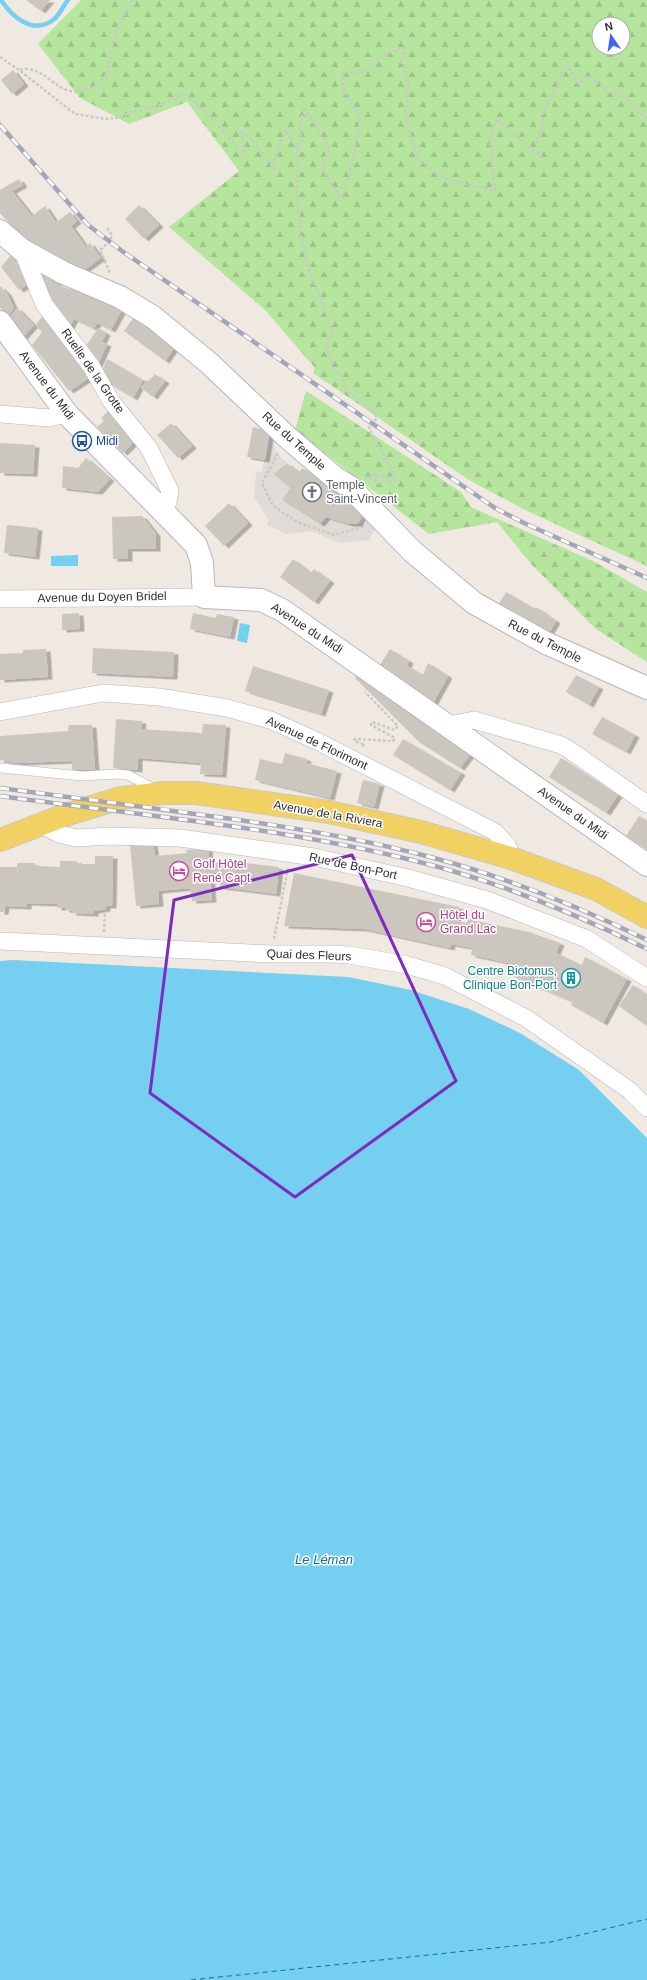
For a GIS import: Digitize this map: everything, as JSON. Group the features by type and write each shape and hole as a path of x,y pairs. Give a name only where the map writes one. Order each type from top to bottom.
{"main road":[{"name":"Avenue de la Riviera","path":"0,840 40,824 121,798 163,792 196,793 329,812 421,832 511,858 596,889 647,917"}],"street":[{"name":"Rue du Temple","path":"0,231 22,250 64,273 120,297 153,317 209,363 287,437 334,477 350,487 412,551 474,603 546,643 647,688"},
{"name":"Ruelle de la Grotte","path":"22,250 44,304 91,366 111,401 149,448 170,491 168,502 162,511"},
{"name":"Avenue du Midi","path":"0,322 67,414 196,545 202,563 204,597 254,599 270,604 302,623 449,725 647,866"},
{"path":"0,414 49,418 67,414"},
{"name":"Avenue du Doyen Bridel","path":"0,600 204,597"},
{"name":"Avenue de Florimont","path":"0,712 103,693 159,697 220,706 270,720 336,751 495,832 508,846 511,858"},
{"path":"449,725 474,720 561,745 572,751 647,804"},
{"name":"Rue de Bon-Port","path":"40,824 59,834 76,838 110,836 180,838 290,854 368,868 487,900 587,939 647,978"},
{"name":"Quai des Fleurs","path":"0,941 271,954 349,955 407,965 445,976 526,1018 629,1090 647,1108"}],"lane":[{"path":"0,768 82,776 118,774 128,775 163,792"}],"path":[{"path":"19,70 26,68 36,70 67,90 76,92 96,85 103,80 114,41 133,0"},
{"path":"365,483 368,476 381,484 373,474 376,473 388,477 388,483 391,482 393,474 369,428 377,418 376,415 366,405 348,392 340,375 333,368 327,350 327,341 332,335 320,295 311,277 301,238 297,194 298,150 302,143 300,125 304,108 330,149 322,164 326,176 342,199 354,157 360,125 356,112 345,94 342,81 343,74 346,72 360,74 390,52 407,47 401,61 409,83 405,115 417,158 437,174 463,184 495,190 490,139 497,119 541,157 536,141 543,122 544,113 564,67 567,65 578,83 588,76 608,91 625,98 647,119"},
{"path":"0,57 75,114 107,119 122,117 132,112 155,107 184,94 195,102 230,141 245,154 240,130 251,137 267,162 275,169 275,156 285,130 298,150"},
{"path":"107,228 112,235 110,241 100,250 112,275"},
{"path":"287,437 262,483 273,506 297,522 334,535 361,530 375,514"},
{"path":"336,751 366,745 354,741 355,738 393,742 395,738 371,725 372,722 395,730 398,726"},
{"path":"275,935 290,854"}],"highlighted area":[{"path":"352,855 456,1081 295,1197 150,1093 174,900"}],"green space":[{"path":"81,0 647,0 647,566 527,511 469,480 313,373 315,368 266,311 169,227 239,171 187,102 129,124 80,98 38,44"},
{"path":"306,391 461,492 471,507 593,561 647,592 647,662 596,629 533,566 497,522 429,534 295,430"}],"shaded area":[{"path":"270,431 277,453 287,463 274,474 290,488 282,500 320,524 326,517 349,524 358,524 366,518 376,527 369,540 340,543 312,531 287,534 267,525 269,520 254,499 256,471 262,472"}],"water":[{"path":"78,555 78,566 51,566 51,556"},
{"path":"240,623 250,625 247,643 237,641"},
{"name":"Le Léman","path":"13,960 348,977 411,990 469,1009 520,1033 579,1070 647,1138 647,1980 0,1980 0,961"}],"building":[{"path":"26,0 50,0 41,11"},
{"path":"13,70 24,84 12,94 1,80"},
{"path":"19,179 23,185 12,191 32,216 45,206 56,222 70,212 77,221 71,226 86,247 90,243 101,258 79,274 27,243 0,213 0,190"},
{"path":"139,205 159,225 144,239 125,219"},
{"path":"17,248 31,290 27,285 19,290 1,267"},
{"path":"46,272 60,286 123,308 111,330 97,323 94,329 74,319 68,330 36,281"},
{"path":"0,286 7,293 14,308 7,317 0,307"},
{"path":"17,308 34,325 22,338 8,320"},
{"path":"46,313 89,378 69,391 32,345 42,332 35,325"},
{"path":"134,317 175,347 165,361 124,331"},
{"path":"98,328 106,333 102,342 107,344 97,367 83,350"},
{"path":"107,359 143,380 133,398 105,381 101,374"},
{"path":"155,374 165,381 153,397 141,388 147,380 149,381"},
{"path":"110,409 139,437 123,453 97,427 104,421 101,418"},
{"path":"171,423 192,446 178,458 157,435"},
{"path":"253,427 270,431 265,460 247,457"},
{"path":"0,443 35,445 33,474 0,473"},
{"path":"86,458 110,479 98,492 62,488 63,466 78,468"},
{"name":"Temple Saint-Vincent","path":"287,463 299,473 302,468 339,488 335,496 358,505 363,513 358,524 349,524 326,517 320,524 282,500 290,488 274,474"},
{"path":"229,503 248,523 224,546 205,526"},
{"path":"142,516 156,534 156,549 128,549 128,559 113,559 112,517"},
{"path":"7,525 38,528 35,557 4,553"},
{"path":"293,559 311,573 314,569 330,581 314,602 280,577"},
{"path":"506,592 535,609 536,607 556,621 547,636 497,607"},
{"path":"79,613 80,629 62,630 62,614"},
{"path":"193,613 216,618 217,614 234,617 230,637 190,629"},
{"path":"93,648 174,652 173,677 92,673"},
{"path":"46,649 48,677 0,680 0,654 23,653 23,650"},
{"path":"390,649 409,661 407,666 423,675 428,663 448,676 432,705 378,668"},
{"path":"253,666 329,690 321,714 245,691"},
{"path":"360,671 473,751 460,768 419,742 355,678"},
{"path":"576,675 599,687 589,705 566,692"},
{"path":"602,717 635,735 626,752 592,734"},
{"path":"116,719 142,721 141,729 202,733 203,724 226,725 222,775 200,774 201,763 138,758 138,770 113,768"},
{"path":"69,725 92,725 95,770 72,770 72,761 18,763 0,760 0,736 68,731"},
{"path":"403,739 461,773 450,790 393,755"},
{"path":"285,753 307,759 306,763 337,771 330,798 255,780 260,759 282,764"},
{"path":"561,758 618,795 606,813 549,777"},
{"path":"363,780 380,784 374,807 357,803"},
{"path":"639,816 647,821 647,850 626,836"},
{"path":"153,843 155,856 187,853 186,850 208,848 209,861 223,863 223,860 279,867 276,894 220,887 221,873 210,872 212,900 192,901 190,888 158,891 159,904 136,906 130,845"},
{"path":"95,856 113,856 112,906 106,906 106,909 94,911 94,914 72,913 72,911 65,910 65,908 57,908 57,904 27,903 27,907 5,906 4,912 0,912 0,867 17,867 17,863 35,863 35,866 60,867 60,861 77,861 77,864 95,864"},
{"path":"294,873 459,907 456,921 467,923 468,919 529,932 560,943 556,953 582,965 585,957 627,979 603,1023 571,1005 573,1002 514,977 518,965 471,955 472,948 451,944 450,948 364,929 284,926"},
{"path":"633,985 647,995 647,1026 619,1006"}],"waterway":[{"path":"1,0 17,18 31,25 38,26 53,20 68,0"}],"ferry route":[{"path":"191,1980 551,1942 647,1919"}],"railway":[{"path":"0,125 88,225 122,251 495,508 524,523 647,578"},
{"path":"0,788 266,824 379,844 489,874 569,904 647,940"},
{"path":"0,796 217,824 325,841 378,852 459,873 514,891 595,924 647,949"}],"place":[{"name":"Midi","path":"82,441"},
{"name":"Temple Saint-Vincent","path":"312,492"},
{"name":"Golf Hôtel René Capt","path":"179,871"},
{"name":"Hôtel du Grand Lac","path":"426,922"},
{"name":"Centre Biotonus, Clinique Bon-Port","path":"571,978"}]}
